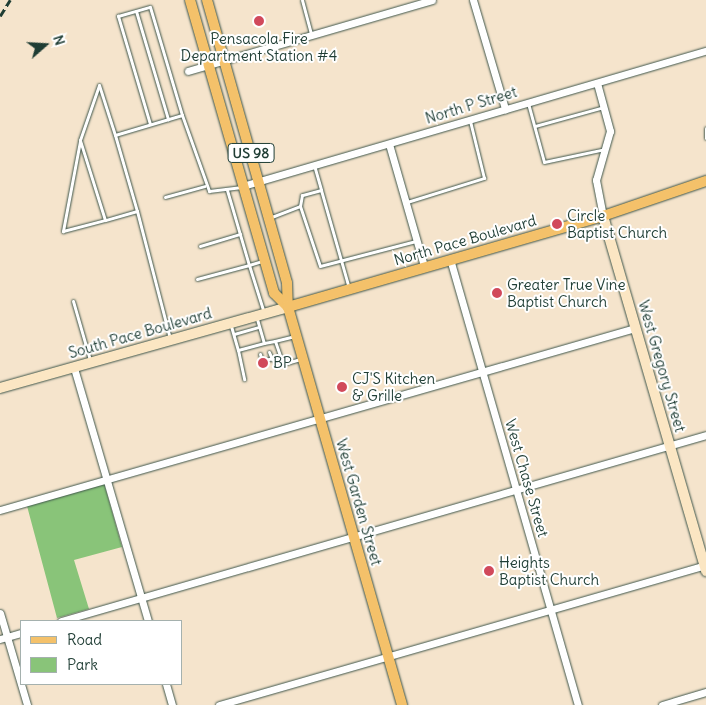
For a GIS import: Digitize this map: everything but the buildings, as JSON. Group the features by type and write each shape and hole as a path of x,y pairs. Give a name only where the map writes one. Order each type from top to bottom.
{"main road":[{"name":"US 98","path":"190,0 274,293 288,307"},
{"name":"US 98","path":"207,0 287,284 288,307"},
{"name":"North Pace Boulevard","path":"288,307 424,266 603,216 706,181"},
{"name":"West Garden Street","path":"288,307 402,705"}],"street":[{"path":"188,71 431,0"},
{"path":"473,0 504,109"},
{"name":"North P Street","path":"243,186 706,51"},
{"name":"West Gregory Street","path":"597,82 610,130 596,180 603,216 705,568"},
{"path":"389,144 424,266"},
{"name":"West Chase Street","path":"450,259 578,705"},
{"name":"South Pace Boulevard","path":"0,388 288,307"},
{"path":"0,510 319,417 635,328"},
{"path":"74,368 148,620"},
{"path":"64,620 706,435"},
{"path":"219,705 705,568"},
{"path":"0,613 3,638 27,705"},
{"path":"3,638 20,633"},
{"path":"166,685 172,705"},
{"path":"662,705 706,692"}],"lane":[{"path":"302,0 312,35"},
{"path":"150,124 118,16 150,7 205,186 213,193 243,186"},
{"path":"136,11 168,119"},
{"path":"136,211 63,231 80,140 99,84 115,135 136,211 170,340"},
{"path":"528,102 544,162 605,149"},
{"path":"535,126 604,107"},
{"path":"115,135 182,115"},
{"path":"406,202 484,178 470,120"},
{"path":"706,128 706,138"},
{"path":"80,140 105,220"},
{"path":"314,165 349,289"},
{"path":"165,197 205,186"},
{"path":"228,190 249,265 260,314 259,327 266,343"},
{"path":"321,190 302,195 300,206 320,266 342,264 417,240"},
{"path":"269,218 300,206"},
{"path":"200,246 240,234"},
{"path":"197,279 265,260"},
{"path":"73,301 91,363"},
{"path":"230,323 244,379"},
{"path":"234,334 259,327"},
{"path":"238,350 296,336"},
{"path":"275,341 282,364 302,358"},
{"path":"269,352 272,359"},
{"path":"260,354 262,362 280,356"}],"green space":[{"path":"104,483 122,547 74,560 89,609 57,618 27,506"}],"railway":[{"path":"0,16 10,0"}],"place":[{"name":"Pensacola Fire Department Station #4","path":"259,21"},
{"name":"Circle Baptist Church","path":"557,224"},
{"name":"Greater True Vine Baptist Church","path":"497,293"},
{"name":"BP","path":"263,363"},
{"name":"CJ'S Kitchen & Grille","path":"342,387"},
{"name":"Heights Baptist Church","path":"489,571"}]}
